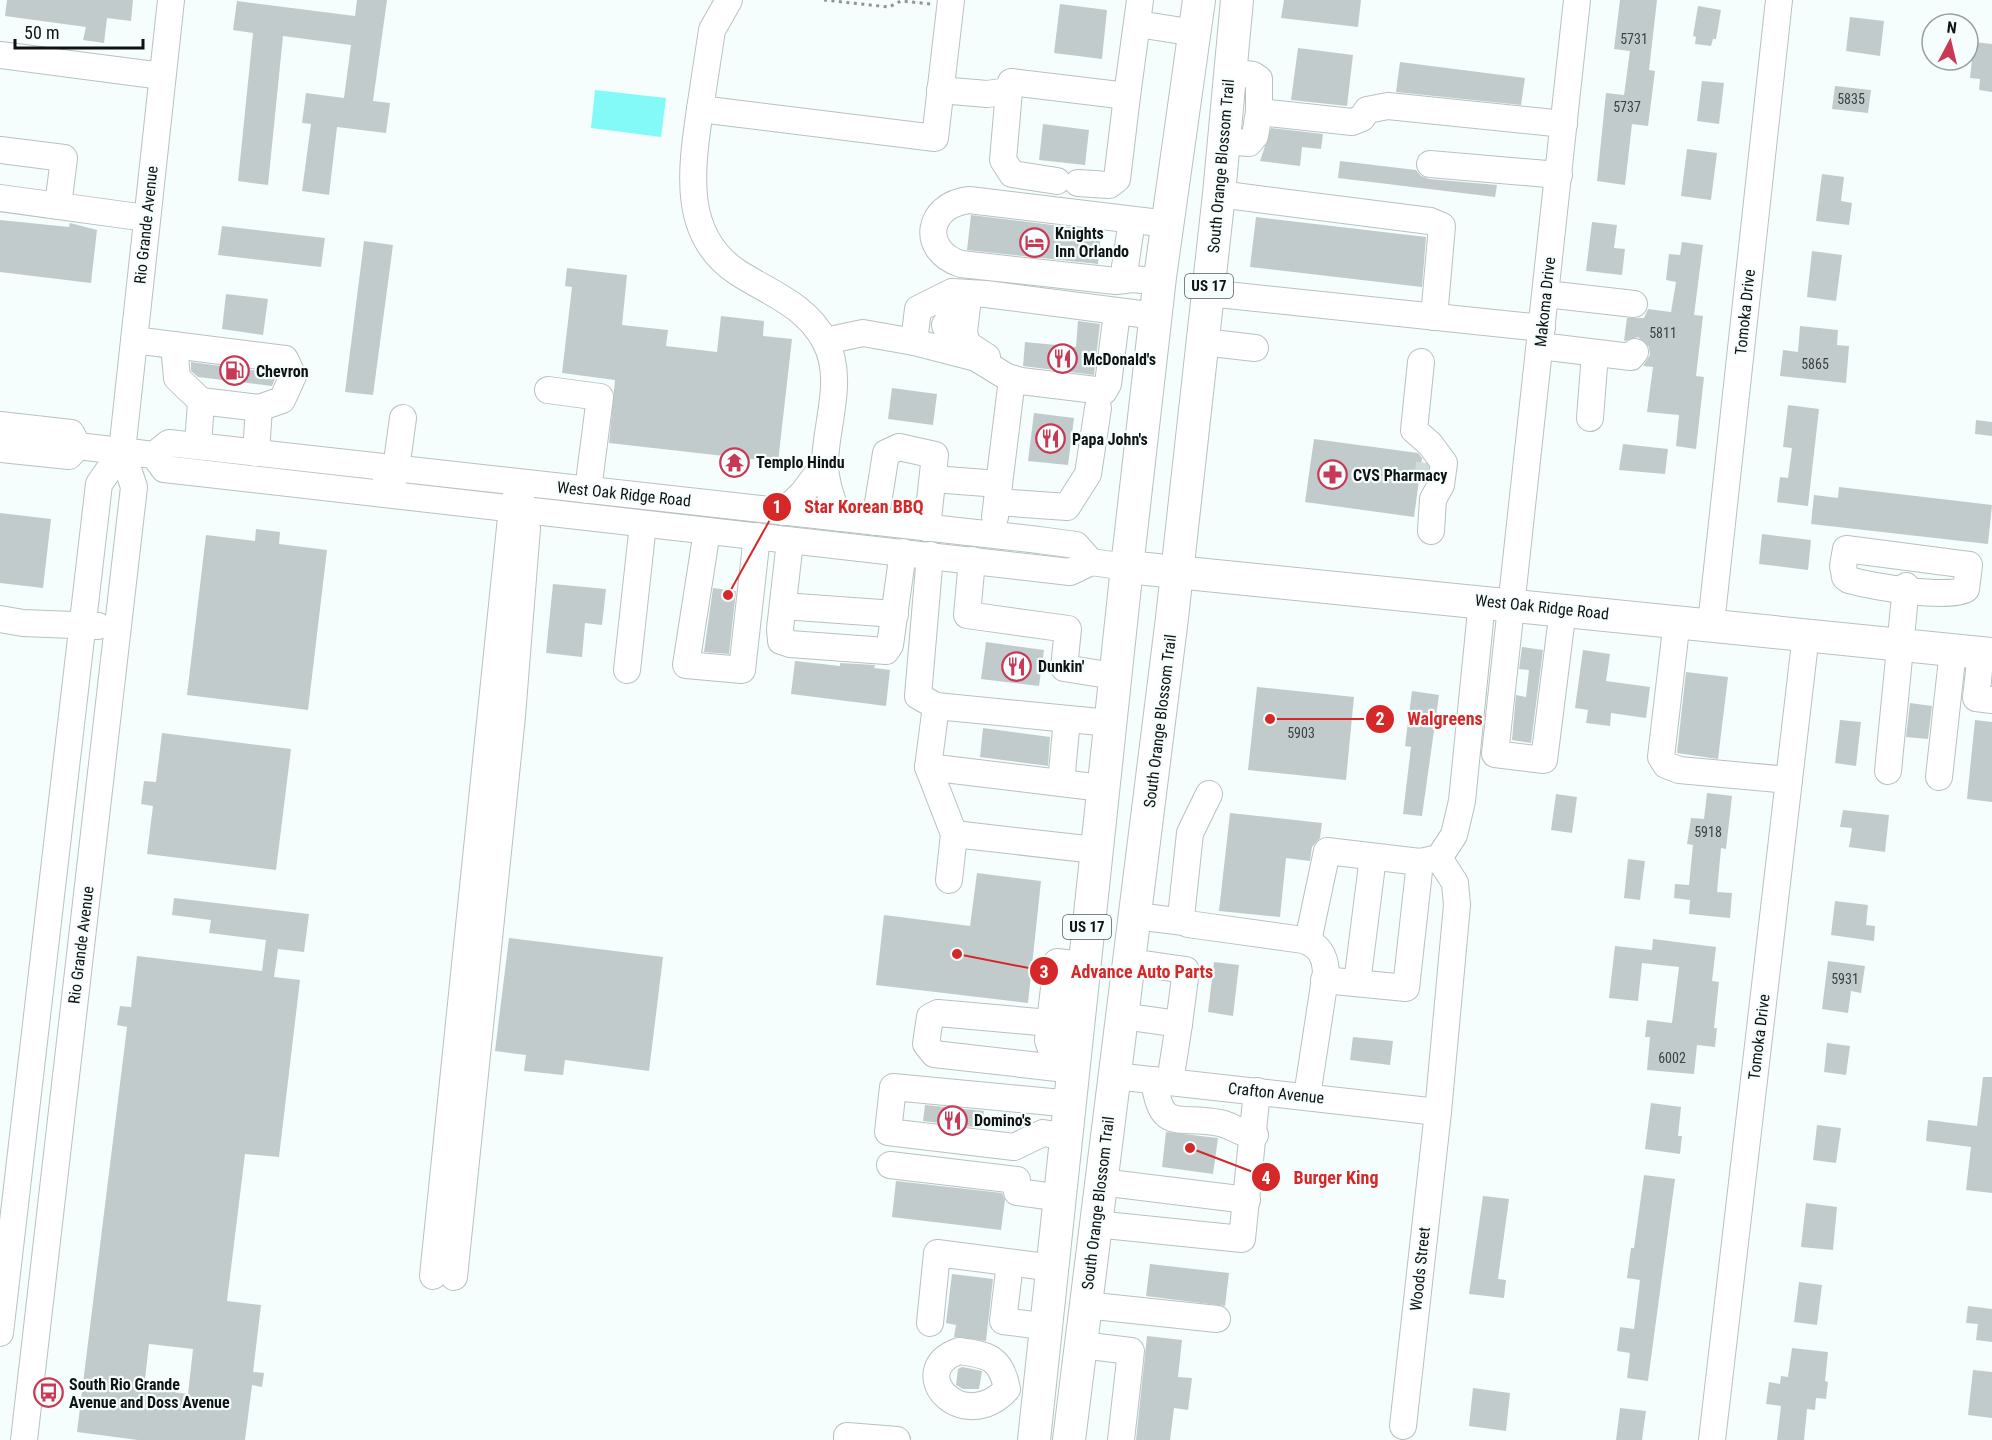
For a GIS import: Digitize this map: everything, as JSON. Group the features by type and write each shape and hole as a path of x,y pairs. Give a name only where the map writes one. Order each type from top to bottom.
{"main road":[{"name":"US 17","path":"1034,1440 1072,1104 1083,965 1114,676 1160,282 1199,0"},
{"name":"South Orange Blossom Trail","path":"1069,1440 1178,572 1219,195 1237,0"},
{"name":"West Oak Ridge Road","path":"1127,567 1982,651"}],"street":[{"name":"Rio Grande Avenue","path":"24,1440 134,487 122,451 171,0"},
{"path":"729,0 712,30 691,174 693,204 716,254 736,272 774,291 805,313 825,341 834,383 825,462 829,496 840,518"},
{"name":"Makoma Drive","path":"1498,603 1541,337 1578,0"},
{"name":"Tomoka Drive","path":"1711,624 1779,0"},
{"path":"700,110 935,138 951,3"},
{"path":"1127,96 1011,82 1003,160 1012,174 1109,186 1117,179 1139,12 1195,33"},
{"path":"0,55 162,76"},
{"path":"1223,141 1249,143 1256,136 1259,112 1259,80 1253,75 1229,72"},
{"path":"940,90 987,94 1009,90"},
{"path":"1259,112 1352,122 1362,118 1367,110 1378,106 1388,106 1564,124"},
{"path":"0,150 64,158 58,206"},
{"path":"1430,164 1558,175"},
{"path":"1219,195 1382,214 1430,221 1442,226 1434,317"},
{"path":"0,198 146,218"},
{"path":"1160,282 961,264 947,260 941,253 935,244 933,231 943,208 953,202 969,200 1168,225"},
{"path":"1123,280 1132,220"},
{"path":"914,342 918,309 952,292 969,300 1156,316"},
{"path":"1208,293 1434,317 1541,337 1595,353 1631,357 1635,352"},
{"path":"1546,294 1634,304"},
{"path":"969,300 964,332 967,345 1015,373 1108,380 1149,380"},
{"path":"825,341 863,333 914,342 976,357 1012,379 1104,391 1108,380 1117,312"},
{"path":"134,340 174,345 285,359 293,376 282,400 259,408 201,401 177,378 174,345"},
{"path":"1203,342 1256,348"},
{"path":"1590,418 1595,353"},
{"path":"1421,363 1414,430 1430,472 1431,531"},
{"path":"992,535 1012,379"},
{"path":"548,390 600,397 588,490"},
{"path":"198,446 201,401"},
{"path":"256,453 259,408"},
{"path":"933,479 998,493 1044,507 1067,507 1088,474 1098,408"},
{"path":"283,482 308,472 384,480 395,476 403,418"},
{"name":"West Oak Ridge Road","path":"3,437 71,433 78,446 154,455 169,443 1039,540 1076,545 1091,562"},
{"path":"875,522 886,453 899,447 935,455 927,528"},
{"name":"Rio Grande Avenue","path":"0,1333 99,484 122,451"},
{"name":"West Oak Ridge Road","path":"154,455 164,469 1070,572 1091,562 1127,567"},
{"path":"783,512 803,493 825,462"},
{"path":"540,512 530,522 527,530 512,716 443,1276 512,508 515,499 531,495 656,508 682,501"},
{"path":"1039,540 1044,507"},
{"path":"627,669 643,524"},
{"path":"707,531 686,665 742,670 757,536"},
{"path":"790,541 781,641 790,644 886,651 890,645 903,552"},
{"path":"1845,549 1909,557 1969,565 1966,589 1958,594 1850,580 1845,577 1843,566 1845,549"},
{"path":"930,555 918,696 936,706 1110,723"},
{"path":"1888,771 1906,588 1913,582 1909,557"},
{"path":"972,560 967,615 1068,629 1064,668 1114,676"},
{"path":"1498,603 1495,754 1544,760 1563,609"},
{"path":"1324,980 1406,987 1430,860 1454,835 1498,603"},
{"path":"783,606 895,614"},
{"path":"0,619 22,623 117,628"},
{"path":"1677,621 1670,697 1661,748 1661,757 1666,765 1679,770 1789,780"},
{"name":"Tomoka Drive","path":"1712,1440 1806,634"},
{"path":"1982,651 1976,698 1992,700"},
{"path":"1940,777 1982,651"},
{"path":"936,706 928,767 954,834 949,880"},
{"path":"1061,783 1067,718"},
{"path":"928,767 1102,788"},
{"path":"1184,922 1180,912 1190,833 1209,794"},
{"path":"954,834 1095,850"},
{"path":"1308,941 1327,851 1373,857 1430,860"},
{"path":"1357,983 1373,857"},
{"name":"Woods Street","path":"1403,1426 1438,1112 1457,905 1455,883 1430,860"},
{"path":"54,870 88,874"},
{"path":"1136,916 1308,941 1315,944 1322,952 1326,962 1307,1096"},
{"path":"1075,1063 1048,1046 1056,962 1083,965"},
{"path":"1130,962 1186,970 1179,1024 1162,1081 1158,1106 1164,1115 1221,1123 1238,1133 1255,1135"},
{"path":"1050,1023 938,1013 930,1017 926,1044 934,1054 1075,1063"},
{"path":"1122,1016 1179,1024"},
{"name":"Crafton Avenue","path":"1115,1076 1438,1112"},
{"path":"1068,1137 1043,1133 1014,1147 888,1132 893,1087 1072,1104"},
{"path":"1095,1224 1242,1239 1255,1135 1257,1091"},
{"path":"890,1165 1017,1180 1017,1192 1062,1198"},
{"path":"1101,1182 1247,1200"},
{"path":"930,1323 937,1253 1054,1268"},
{"path":"1010,1263 1004,1321 1048,1327"},
{"path":"1085,1305 1217,1319"},
{"path":"1081,1345 1131,1351 1121,1440"},
{"path":"1007,1389 1040,1393"},
{"path":"847,1440 847,1436 897,1440"}],"path":[{"path":"824,0 889,7 900,1 951,3"}],"shaded area":[{"path":"595,90 666,98 661,137 591,128"}],"building":[{"path":"7,0 133,0 131,21 107,18 104,43 83,40 86,27 5,16"},
{"path":"357,0 387,0 373,101 390,103 386,133 337,127 329,195 302,191 311,124 302,123 306,93 344,98 351,45 283,36 268,185 238,181 253,33 233,30 237,1 355,16"},
{"path":"1284,0 1361,0 1358,27 1281,18"},
{"path":"1620,0 1657,0 1649,70 1655,71 1648,126 1632,124 1625,185 1597,181 1606,93 1624,95 1630,51 1614,49"},
{"path":"1060,4 1107,10 1102,59 1054,53"},
{"path":"1698,6 1721,10 1716,39 1713,39 1711,46 1695,44 1696,37 1693,36"},
{"path":"1850,17 1884,21 1880,56 1846,51"},
{"path":"1980,43 1992,44 1992,92 1979,90 1980,79 1970,78 1971,72 1980,72"},
{"path":"1298,48 1353,55 1347,106 1291,100"},
{"path":"1400,62 1525,78 1521,105 1396,92"},
{"path":"1702,81 1724,83 1719,124 1697,121"},
{"path":"1835,86 1871,90 1868,113 1832,109"},
{"path":"1043,124 1089,130 1085,165 1039,160"},
{"path":"1271,128 1323,134 1321,149 1302,147 1300,166 1260,161"},
{"path":"1687,149 1717,153 1711,200 1681,196"},
{"path":"1340,161 1416,170 1421,176 1429,179 1497,185 1495,197 1338,178"},
{"path":"1822,174 1844,177 1841,201 1852,203 1849,225 1816,221"},
{"name":"Knights Inn Orlando","path":"971,215 1101,231 1098,264 967,250"},
{"path":"1256,217 1426,237 1422,287 1250,267"},
{"path":"0,220 69,227 70,223 97,230 91,283 0,272"},
{"path":"1592,222 1617,225 1614,248 1625,249 1622,275 1586,271"},
{"path":"222,226 325,238 321,267 218,255"},
{"path":"364,241 393,245 373,395 345,392"},
{"path":"1682,242 1703,245 1694,315 1703,316 1696,376 1704,377 1696,449 1676,446 1679,415 1647,412 1653,367 1643,366 1650,355 1649,347 1638,337 1624,341 1627,318 1644,318 1648,309 1671,312 1676,282 1666,280 1669,254 1680,255"},
{"path":"1812,251 1842,255 1836,301 1807,297"},
{"path":"567,268 627,275 622,325 668,330 666,346 717,352 721,316 764,321 763,336 792,339 778,462 609,443 615,380 562,373 572,287 565,286"},
{"path":"226,294 268,299 263,335 222,329"},
{"name":"McDonald's","path":"1078,321 1100,324 1094,375 1023,366 1025,342 1076,347"},
{"path":"1800,326 1838,330 1837,345 1849,346 1846,383 1780,376 1783,350 1798,352"},
{"path":"191,362 275,373 276,376 272,386 198,377 191,371"},
{"path":"892,388 937,394 933,425 888,419"},
{"path":"1788,405 1819,409 1808,506 1777,502 1780,477 1788,478 1792,448 1783,447"},
{"name":"Papa John's","path":"1034,413 1074,418 1068,465 1028,461"},
{"path":"1976,420 1992,422 1992,436 1975,434"},
{"name":"CVS Pharmacy","path":"1314,439 1418,453 1422,458 1414,517 1305,502"},
{"path":"1623,444 1668,449 1665,474 1619,470"},
{"path":"1839,487 1992,505 1988,544 1811,524 1814,495 1838,498"},
{"path":"0,513 51,519 43,588 0,583"},
{"path":"256,529 280,532 279,544 327,550 308,710 187,695 206,535 255,541"},
{"path":"1762,534 1811,540 1808,570 1759,564"},
{"path":"553,584 606,589 602,625 585,623 582,657 546,653"},
{"path":"713,588 736,591 729,654 704,652"},
{"path":"986,642 1044,650 1039,686 981,679"},
{"path":"1522,647 1543,650 1531,743 1512,740 1516,695 1526,697 1529,670 1519,669"},
{"path":"1583,650 1610,654 1606,681 1650,687 1646,718 1611,713 1610,726 1586,723 1588,710 1575,708"},
{"path":"795,661 840,666 840,663 875,665 874,668 890,670 886,706 791,694"},
{"path":"1686,672 1728,677 1718,759 1677,753"},
{"path":"1257,687 1354,697 1346,780 1248,770"},
{"path":"1412,691 1439,695 1422,816 1403,814 1411,747 1405,746"},
{"path":"1910,703 1932,706 1928,739 1906,737"},
{"path":"1840,720 1861,722 1856,766 1835,763"},
{"path":"1975,720 1992,722 1992,802 1967,799"},
{"path":"983,728 1050,737 1048,766 980,757"},
{"path":"162,733 291,749 276,870 147,854 153,806 141,804 144,781 156,782"},
{"path":"1707,793 1732,796 1726,849 1721,848 1717,892 1732,893 1730,918 1689,914 1690,900 1674,898 1675,884 1689,885 1693,845 1687,844 1691,818 1704,819"},
{"path":"1556,794 1577,797 1572,833 1551,830"},
{"path":"1843,810 1889,815 1885,852 1849,847 1852,828 1840,827"},
{"path":"1230,813 1322,823 1320,838 1312,847 1310,861 1286,858 1280,917 1219,911"},
{"path":"1628,859 1645,861 1640,900 1624,898"},
{"path":"977,873 1041,881 1028,1003 876,985 884,915 970,926"},
{"path":"174,898 309,914 304,952 278,949 274,977 300,980 279,1157 245,1154 227,1301 261,1305 253,1372 264,1373 262,1387 252,1385 245,1440 138,1440 77,1432 127,1027 117,1025 120,1006 131,1007 137,956 262,971 266,940 209,933 211,920 172,915","holes":["149,1344 193,1349 188,1394 144,1388"]},
{"path":"1835,901 1868,905 1866,925 1875,926 1874,941 1831,935"},
{"path":"509,938 663,957 649,1071 565,1060 563,1075 524,1071 526,1055 495,1051"},
{"path":"1653,939 1716,947 1712,981 1719,982 1714,1028 1717,1028 1715,1047 1697,1045 1694,1074 1647,1070 1650,1037 1645,1037 1647,1020 1672,1023 1679,967 1642,963 1638,1001 1609,998 1615,946 1652,950"},
{"path":"1828,961 1865,966 1861,993 1851,991 1848,1013 1822,1009"},
{"path":"1214,962 1239,965 1233,1016 1208,1012"},
{"path":"1353,1037 1393,1041 1390,1065 1350,1060"},
{"path":"1827,1043 1850,1046 1846,1075 1824,1072"},
{"path":"1983,1077 1992,1077 1992,1193 1966,1190 1971,1147 1926,1141 1928,1120 1977,1126"},
{"path":"1651,1103 1681,1107 1678,1136 1682,1136 1680,1154 1645,1149"},
{"path":"925,1105 984,1111 982,1128 923,1121"},
{"path":"1817,1125 1841,1128 1836,1163 1813,1160"},
{"path":"1166,1132 1218,1138 1213,1174 1162,1167"},
{"path":"1644,1175 1675,1179 1648,1381 1627,1378 1630,1353 1617,1351 1620,1327 1634,1329 1640,1280 1627,1278 1631,1248 1634,1248"},
{"path":"896,1181 1002,1193 1005,1200 1001,1230 892,1217"},
{"path":"1483,1196 1509,1199 1498,1279 1506,1280 1504,1298 1469,1294"},
{"path":"1806,1203 1837,1207 1833,1250 1801,1247"},
{"path":"1150,1264 1229,1273 1225,1306 1146,1296"},
{"path":"952,1274 993,1279 986,1341 954,1337 956,1325 946,1323"},
{"path":"1799,1282 1822,1285 1817,1325 1794,1322"},
{"path":"1968,1306 1992,1309 1992,1342 1976,1340 1978,1324 1966,1323"},
{"path":"1147,1336 1182,1340 1178,1377 1192,1378 1188,1410 1174,1408 1170,1440 1136,1440"},
{"path":"1792,1348 1828,1352 1826,1399 1816,1398 1815,1410 1807,1409 1804,1440 1777,1440 1781,1406 1766,1404 1769,1382 1780,1384 1781,1376 1788,1377"},
{"path":"962,1367 982,1371 979,1389 963,1389 956,1385 958,1369"},
{"path":"1973,1370 1992,1372 1992,1418 1968,1415"},
{"path":"1473,1388 1510,1393 1506,1431 1469,1426"},
{"path":"1620,1408 1646,1411 1642,1440 1616,1440"}],"tunnel":[{"path":"1427,483 1429,463"}],"place":[{"name":"Knights Inn Orlando","path":"1034,242"},
{"name":"McDonald's","path":"1062,359"},
{"name":"Chevron","path":"235,371"},
{"name":"Papa John's","path":"1051,439"},
{"name":"Templo Hindu","path":"735,462"},
{"name":"CVS Pharmacy","path":"1332,475"},
{"name":"Star Korean BBQ","path":"728,595"},
{"name":"Dunkin'","path":"1017,666"},
{"name":"Walgreens","path":"1270,719"},
{"name":"Advance Auto Parts","path":"957,954"},
{"name":"Domino's","path":"953,1120"},
{"name":"Burger King","path":"1190,1148"},
{"name":"South Rio Grande Avenue and Doss Avenue","path":"48,1393"}]}
